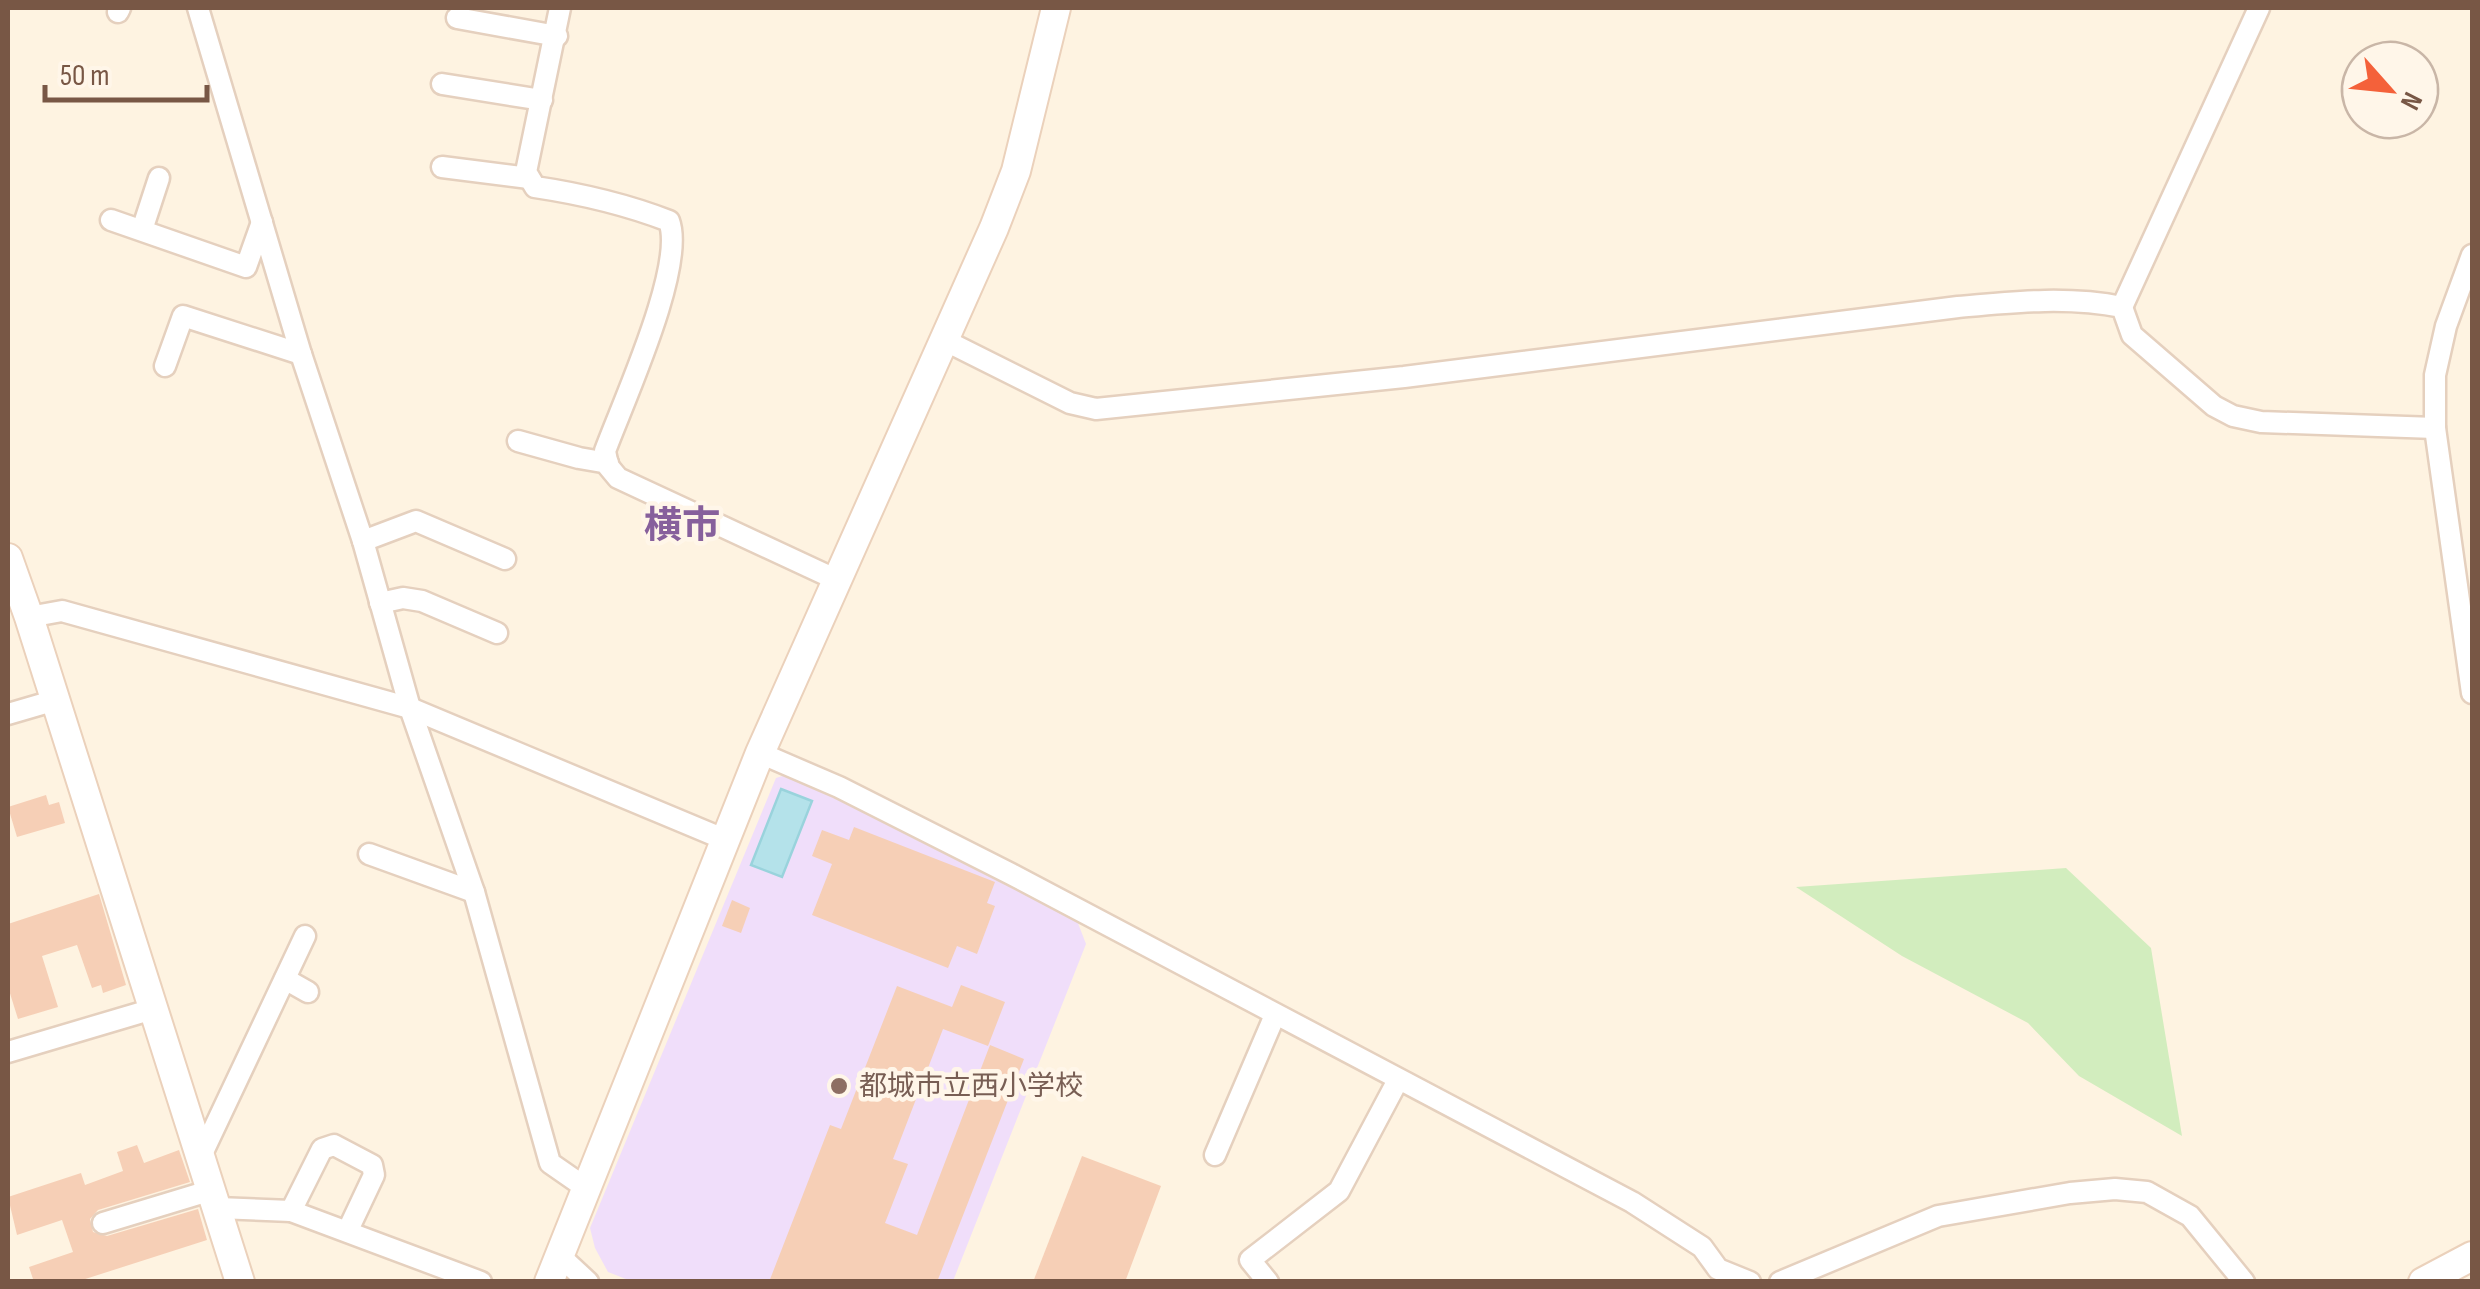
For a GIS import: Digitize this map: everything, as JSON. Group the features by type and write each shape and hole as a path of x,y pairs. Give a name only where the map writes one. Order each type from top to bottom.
{"street":[{"path":"198,8 301,354 363,541 410,708 474,892 550,1163 586,1188"},
{"path":"560,8 526,172 535,188 586,194 627,205 670,220 673,230 664,292 605,451 608,462 618,478 835,579"},
{"path":"589,1281 555,1269 760,753 975,275 1016,170 1056,8"},
{"path":"2260,8 2122,306 2132,335 2214,406 2233,416 2261,422 2435,428"},
{"path":"458,18 557,36"},
{"path":"442,84 542,100"},
{"path":"442,167 530,178"},
{"path":"142,230 160,178"},
{"path":"111,220 246,267 262,222"},
{"path":"2472,255 2446,326 2435,375 2435,428 2472,693"},
{"path":"944,340 1070,402 1096,408 1424,375 1958,307 2048,299 2091,300 2122,306"},
{"path":"165,366 182,316 301,354"},
{"path":"518,441 608,462"},
{"path":"363,541 416,520 505,559"},
{"path":"8,558 240,1282"},
{"path":"380,603 403,598 422,601 497,633"},
{"path":"29,617 62,610 410,708 726,840"},
{"path":"8,714 56,700"},
{"path":"760,753 1011,874 1632,1202 1702,1247 1714,1275 1750,1282"},
{"path":"369,854 474,892"},
{"path":"202,1156 305,936"},
{"path":"285,980 308,992"},
{"path":"8,1052 153,1008"},
{"path":"1214,1155 1275,1015"},
{"path":"1268,1282 1250,1260 1339,1191 1398,1080"},
{"path":"292,1211 322,1149 334,1145 372,1165 374,1175 348,1230"},
{"path":"1780,1282 1938,1216 2115,1189 2147,1192 2190,1216 2244,1282"},
{"path":"103,1224 216,1199 292,1211 481,1282"},
{"path":"2424,1282 2472,1256"}],"shaded area":[{"name":"都城市立西小学校","path":"789,774 1076,918 1086,944 953,1281 631,1281 608,1272 595,1248 590,1228 776,778"}],"green space":[{"path":"2066,868 2151,948 2182,1136 2079,1076 2028,1023 1902,956 1796,887"}],"water":[{"path":"781,789 812,801 782,877 751,865"}],"building":[{"path":"46,795 49,805 59,802 65,823 17,837 8,807"},
{"path":"854,827 995,882 987,903 995,906 977,954 957,946 948,968 812,915 832,864 812,856 822,830 849,840"},
{"path":"99,894 126,985 103,993 101,985 92,988 77,945 42,956 58,1007 18,1019 8,987 8,924"},
{"path":"732,900 750,908 741,933 722,926"},
{"path":"961,985 1005,1002 988,1046 943,1029 893,1159 908,1164 885,1223 917,1235 990,1045 1024,1059 937,1282 769,1282 830,1125 841,1129 897,986 952,1007"},
{"path":"137,1145 144,1163 179,1150 190,1182 98,1210 90,1219 93,1232 107,1236 198,1209 207,1240 76,1282 34,1282 29,1267 73,1252 62,1220 17,1235 8,1197 81,1173 85,1185 123,1171 117,1152"},
{"path":"1082,1156 1161,1186 1125,1282 1033,1282"}],"place":[{"name":"都城市立西小学校","path":"839,1086"}],"district":[{"name":"横市","path":"682,526"}]}
